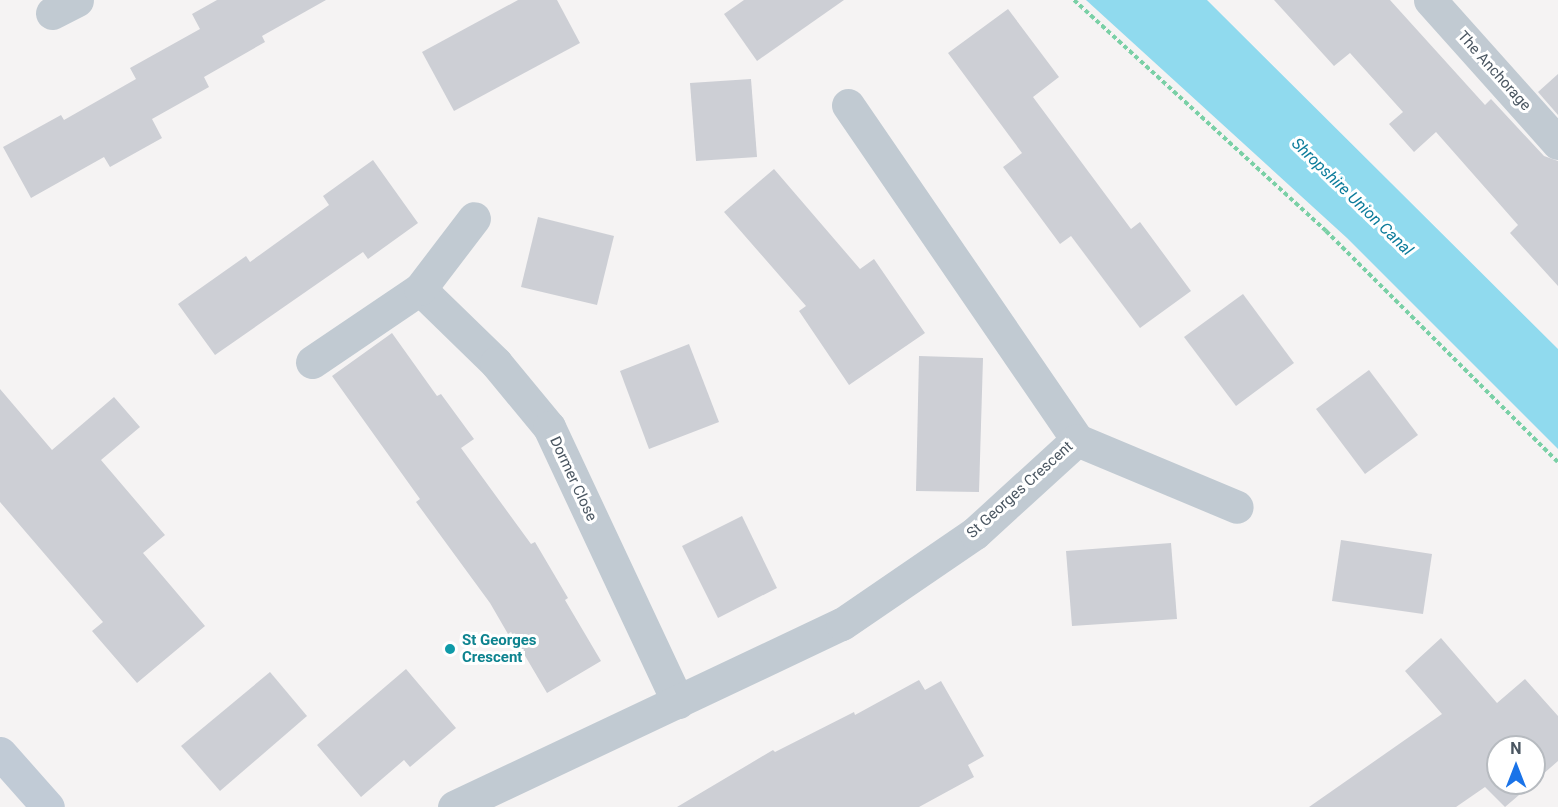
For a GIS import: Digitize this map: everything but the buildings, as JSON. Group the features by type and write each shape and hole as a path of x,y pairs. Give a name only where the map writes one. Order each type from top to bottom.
{"street":[{"name":"The Anchorage","path":"1430,0 1558,143"},
{"name":"St Georges Crescent","path":"848,105 1077,440 1237,507"},
{"path":"312,362 420,289 474,218"},
{"name":"Dormer Close","path":"420,289 496,363 549,427 678,702"},
{"name":"St Georges Crescent","path":"454,807 842,624 975,533 1077,440"},
{"path":"0,753 48,807"}],"path":[{"path":"1074,0 1326,231 1558,462"}],"water":[{"name":"Shropshire Union Canal","path":"1086,0 1207,0 1558,349 1558,449 1347,238"}],"place":[{"name":"St Georges Crescent","path":"450,649"}]}
